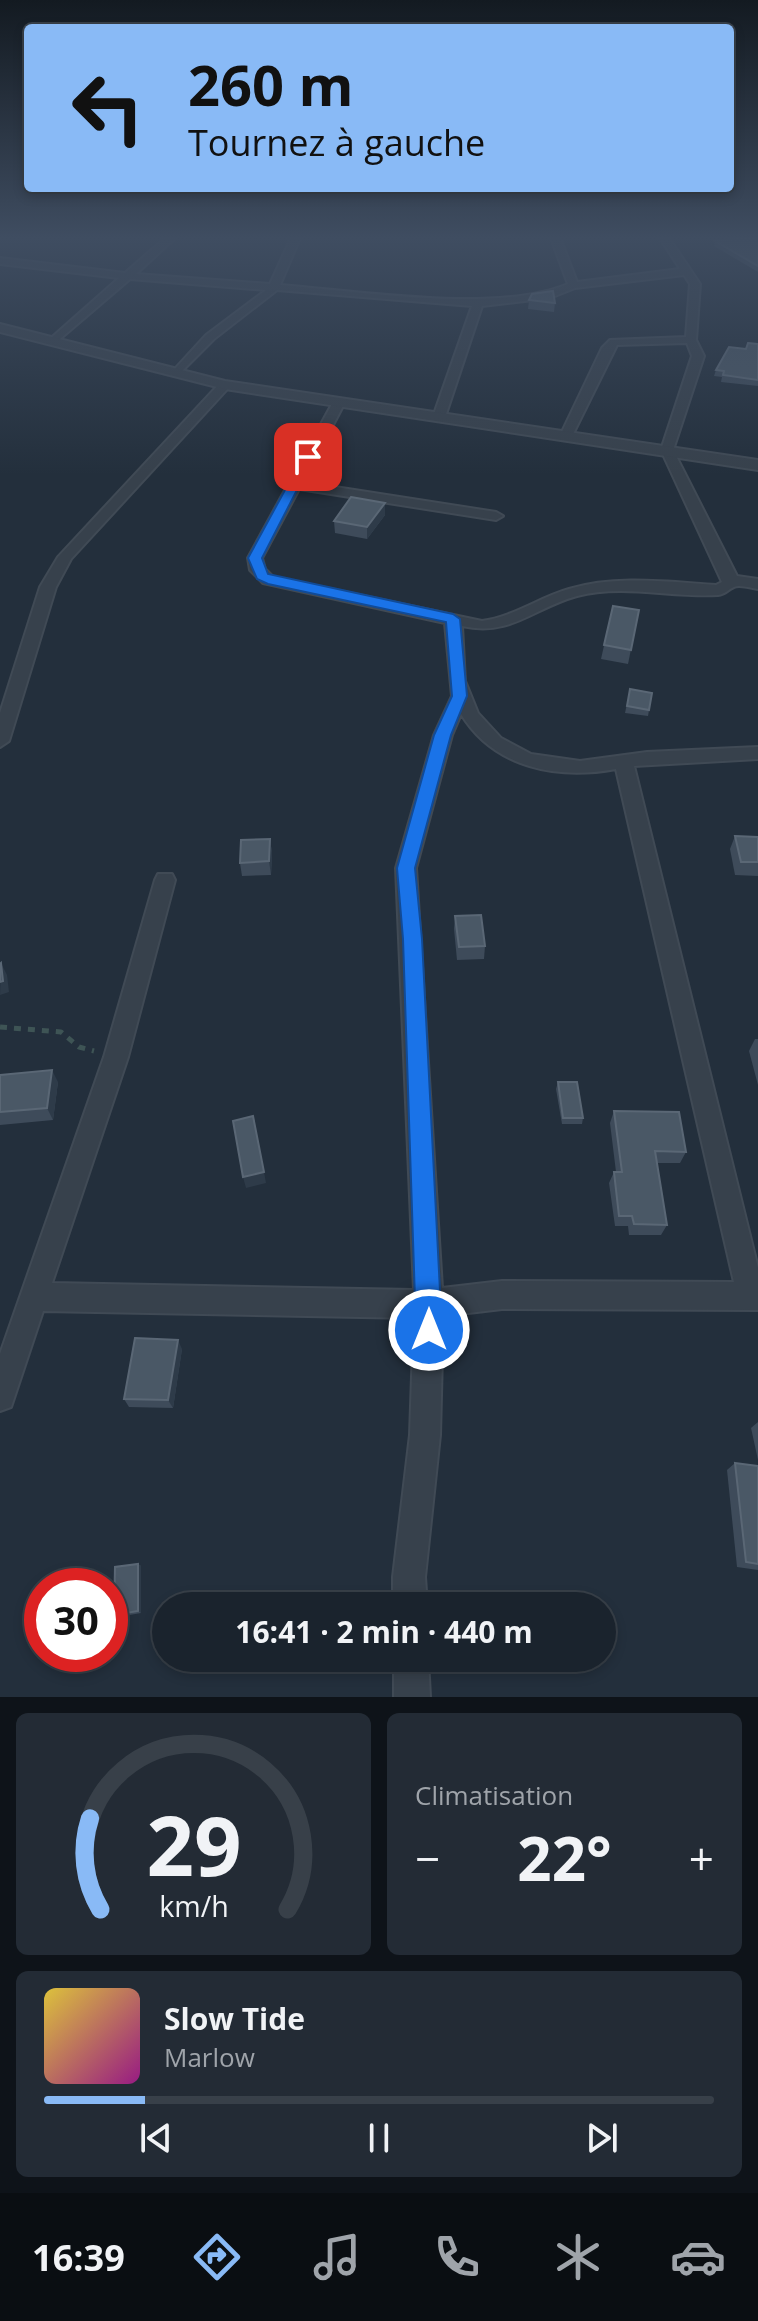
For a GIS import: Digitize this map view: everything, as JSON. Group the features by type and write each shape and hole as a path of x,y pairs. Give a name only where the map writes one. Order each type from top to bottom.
{"street":[{"path":"54,341 81,317"},
{"path":"179,371 210,337 236,317"},
{"path":"439,417 473,317"},
{"path":"693,317 691,340 698,356 667,450 731,580"},
{"path":"0,328 225,385 758,465"},
{"path":"566,436 608,348 614,342 691,340"},
{"path":"0,741 48,587 56,571 65,557 225,385"},
{"path":"338,404 255,558 262,576 268,580 482,626 498,625 572,593 645,587 719,590 731,580"},
{"path":"293,484 496,516"},
{"path":"731,580 758,584"},
{"path":"453,619 460,696 482,733 494,745 519,756 553,766 584,767 623,760 758,753"},
{"path":"410,1592 425,1435 429,1304 406,868 443,735 460,696"},
{"path":"32,1297 429,1304 502,1295 755,1296 623,760"},
{"path":"0,1396 116,1057 165,880"},
{"path":"411,1672 412,1697"}],"path":[{"path":"0,1027 61,1032 79,1047 116,1057"}],"building":[{"path":"748,343 758,344 758,380 723,375 724,371 716,370 729,347 746,349"},
{"path":"351,497 385,503 367,527 334,521"},
{"path":"613,606 639,610 631,650 604,645"},
{"path":"630,689 652,693 649,710 627,706"},
{"path":"735,836 758,837 758,862 741,862"},
{"path":"270,839 269,861 240,863 241,840"},
{"path":"481,915 485,946 459,947 455,916"},
{"path":"52,1070 47,1108 0,1112 0,1075"},
{"path":"558,1082 577,1082 583,1118 563,1118"},
{"path":"614,1111 679,1112 686,1152 655,1151 667,1225 634,1224 632,1216 619,1216 614,1172 622,1172"},
{"path":"253,1116 264,1172 243,1177 233,1121"},
{"path":"135,1338 178,1340 168,1400 124,1399"},
{"path":"735,1463 758,1466 758,1564 746,1562"},
{"path":"138,1564 138,1611 128,1613 128,1568 115,1567"}],"route":[{"path":"308,457 255,558 262,576 268,580 453,619 460,696 443,735 406,868 412,939 429,1330"}]}
